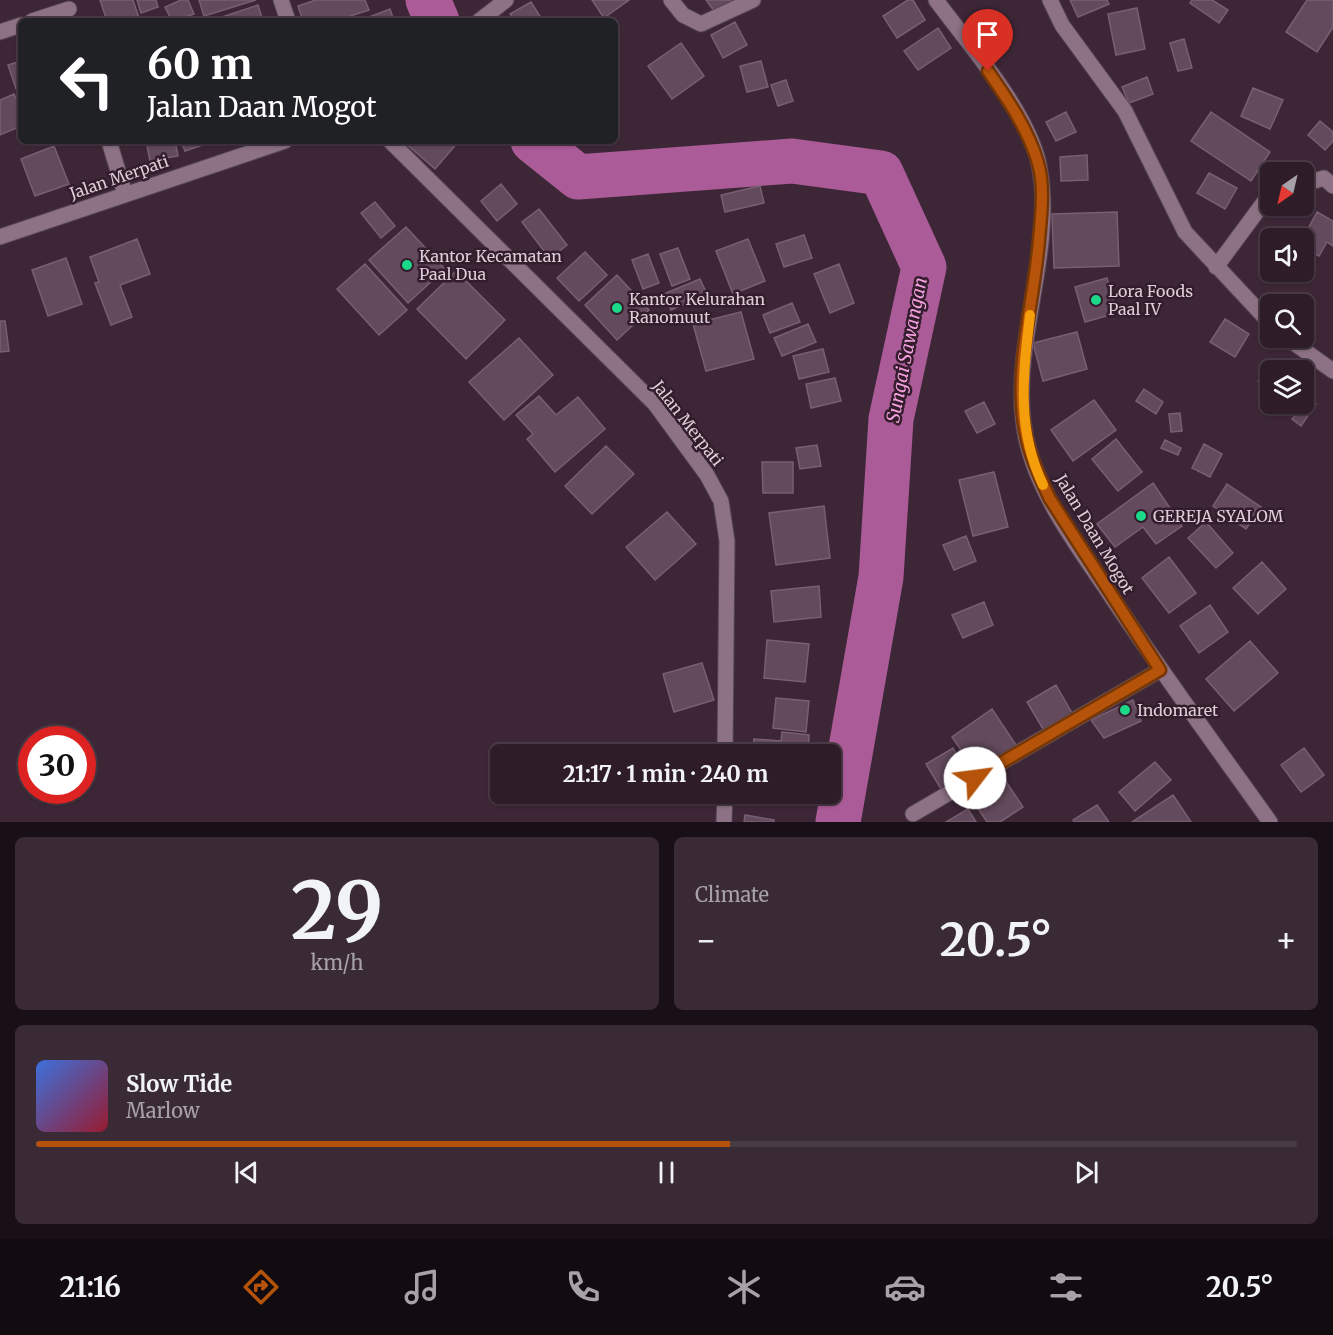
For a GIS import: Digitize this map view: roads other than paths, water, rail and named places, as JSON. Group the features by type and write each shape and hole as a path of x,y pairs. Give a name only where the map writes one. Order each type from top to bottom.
{"street":[{"path":"281,0 287,18"},
{"path":"483,18 506,0"},
{"path":"671,0 683,15 701,24 753,0"},
{"name":"Jalan Daan Mogot","path":"936,0 1018,115 1038,164 1042,204 1022,375 1023,415 1036,469 1079,547 1160,670 1270,822"},
{"path":"1050,0 1062,25 1125,111 1185,232 1260,312"},
{"path":"42,18 69,10"},
{"path":"0,32 18,26"},
{"path":"110,144 125,194"},
{"name":"Jalan Merpati","path":"0,237 276,144"},
{"name":"Jalan Merpati","path":"393,144 655,404 707,475 721,501 727,541 726,744"},
{"path":"1314,181 1324,178 1333,186"},
{"path":"1216,267 1260,208"},
{"path":"1301,348 1333,371"},
{"path":"913,814 1160,670"},
{"path":"724,822 725,804"}],"waterway":[{"name":"Sungai Sawangan","path":"428,0 436,18"},
{"name":"Sungai Sawangan","path":"537,144 578,177 792,161 881,173 924,267 891,419 881,577 838,822"}],"place":[{"name":"Kantor Kecamatan Paal Dua","path":"407,265"},
{"name":"Lora Foods Paal IV","path":"1096,300"},
{"name":"Kantor Kelurahan Ranomuut","path":"617,308"},
{"name":"GEREJA SYALOM","path":"1141,516"},
{"name":"Indomaret","path":"1125,710"}]}
